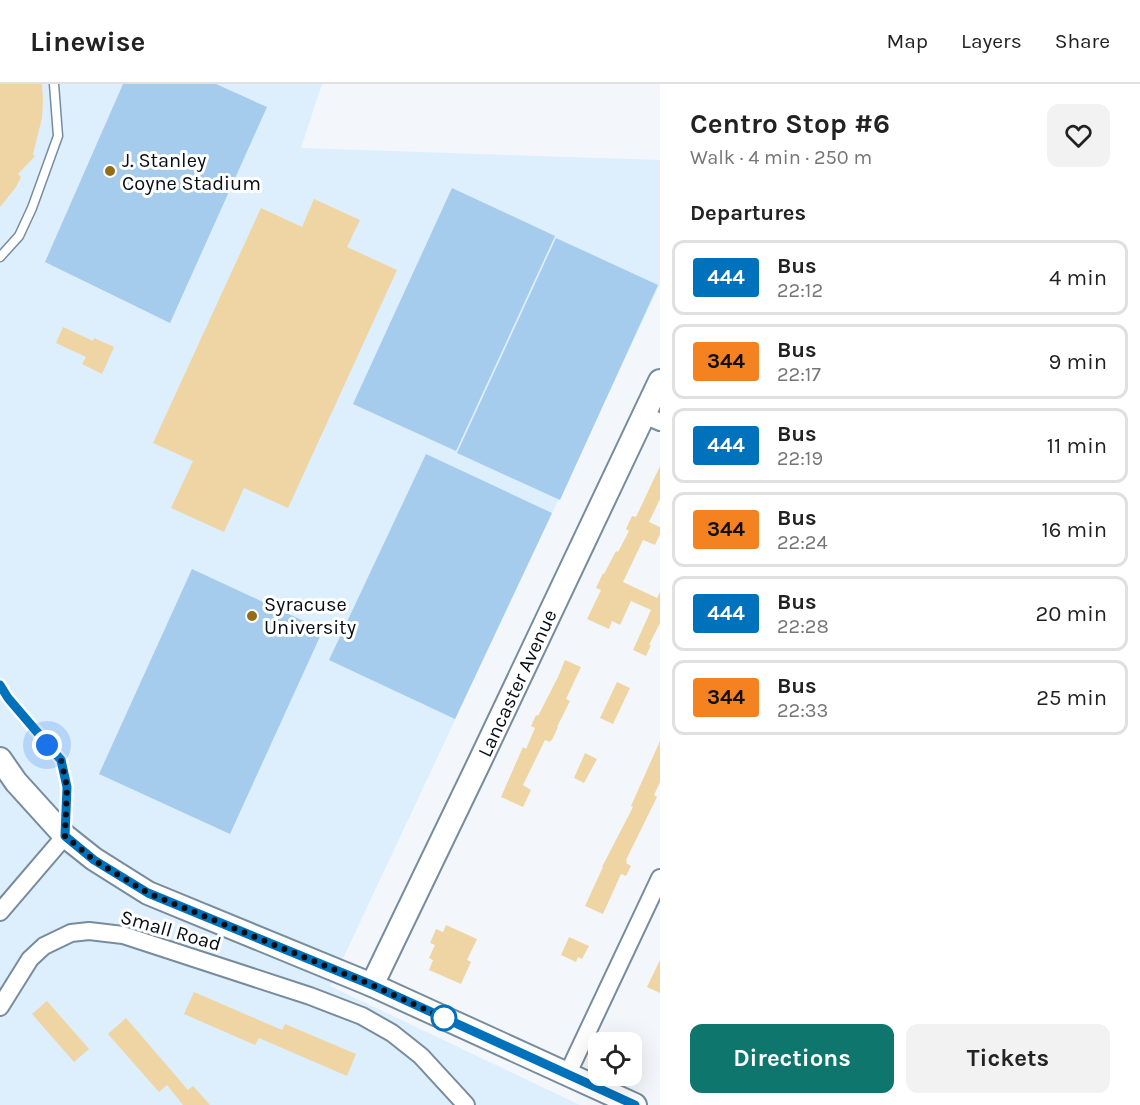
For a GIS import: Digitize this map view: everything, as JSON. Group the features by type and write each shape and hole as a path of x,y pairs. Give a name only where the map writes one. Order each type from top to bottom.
{"street":[{"name":"Lancaster Avenue","path":"372,985 479,763 652,418 659,385"},
{"path":"0,759 16,782 65,836 94,860 148,893 372,985 635,1105"},
{"path":"0,912 65,836"},
{"path":"568,1074 660,878"},
{"name":"Small Road","path":"0,1007 30,959 44,946 70,933 89,931 123,935 310,996 362,1016 392,1033 421,1056 466,1105"}],"lane":[{"path":"0,257 19,236 32,208 58,136 54,84"},
{"path":"0,685 8,698 61,760 67,787 65,836"}],"shaded area":[{"name":"Syracuse University","path":"0,84 322,84 301,148 660,160 660,284 330,986 580,1105 0,1105"},
{"path":"123,84 216,84 267,107 170,323 45,262"},
{"path":"452,188 555,236 456,451 353,404"},
{"path":"556,238 658,285 560,500 457,453"},
{"path":"426,454 552,513 455,719 329,660"},
{"path":"192,569 323,630 230,834 99,774"}],"building":[{"path":"0,84 42,84 43,100 42,118 33,154 35,156 18,174 21,177 16,187 0,207"},
{"path":"314,199 360,220 347,247 397,270 288,508 244,488 224,532 171,508 193,461 153,443 261,208 302,227"},
{"path":"63,327 93,341 94,338 114,347 102,374 82,364 86,357 56,343"},
{"path":"660,466 660,499 649,522 660,527 660,534 655,545 643,540 623,582 657,598 660,592 660,623 646,656 633,650 651,610 631,601 620,625 612,621 609,629 587,619 601,590 596,588 603,573 616,551 618,552 629,531 626,529 632,516 636,517"},
{"path":"565,660 581,667 566,699 570,701 552,740 550,742 545,740 523,785 531,790 523,807 501,797 523,747 526,749 535,728 531,726 536,715 538,716"},
{"path":"617,682 630,688 613,724 600,718"},
{"path":"660,741 660,782 654,795 657,797 626,860 626,863 631,866 626,876 621,874 603,914 585,906 633,807 631,806"},
{"path":"585,753 597,759 584,783 574,778"},
{"path":"446,925 477,939 467,960 471,962 461,984 429,970 433,960 429,958 435,945 430,943 436,929 443,932"},
{"path":"569,937 589,946 582,959 578,957 576,962 561,955"},
{"path":"660,960 660,993 647,987"},
{"path":"194,992 282,1030 285,1024 356,1054 347,1076 259,1038 255,1045 184,1014"},
{"path":"47,1001 89,1049 74,1062 32,1014"},
{"path":"126,1018 188,1090 193,1086 210,1105 183,1105 167,1085 159,1092 108,1034"}],"bus line":[{"name":"444","path":"0,685 8,698 61,760 67,787 65,836 94,860 148,893 372,985 635,1105"}],"place":[{"name":"J. Stanley Coyne Stadium","path":"110,171"},
{"name":"Syracuse University","path":"252,616"}],"route":[{"path":"47,745 61,760 67,787 65,836 94,860 148,893 372,985 444,1018"}]}
